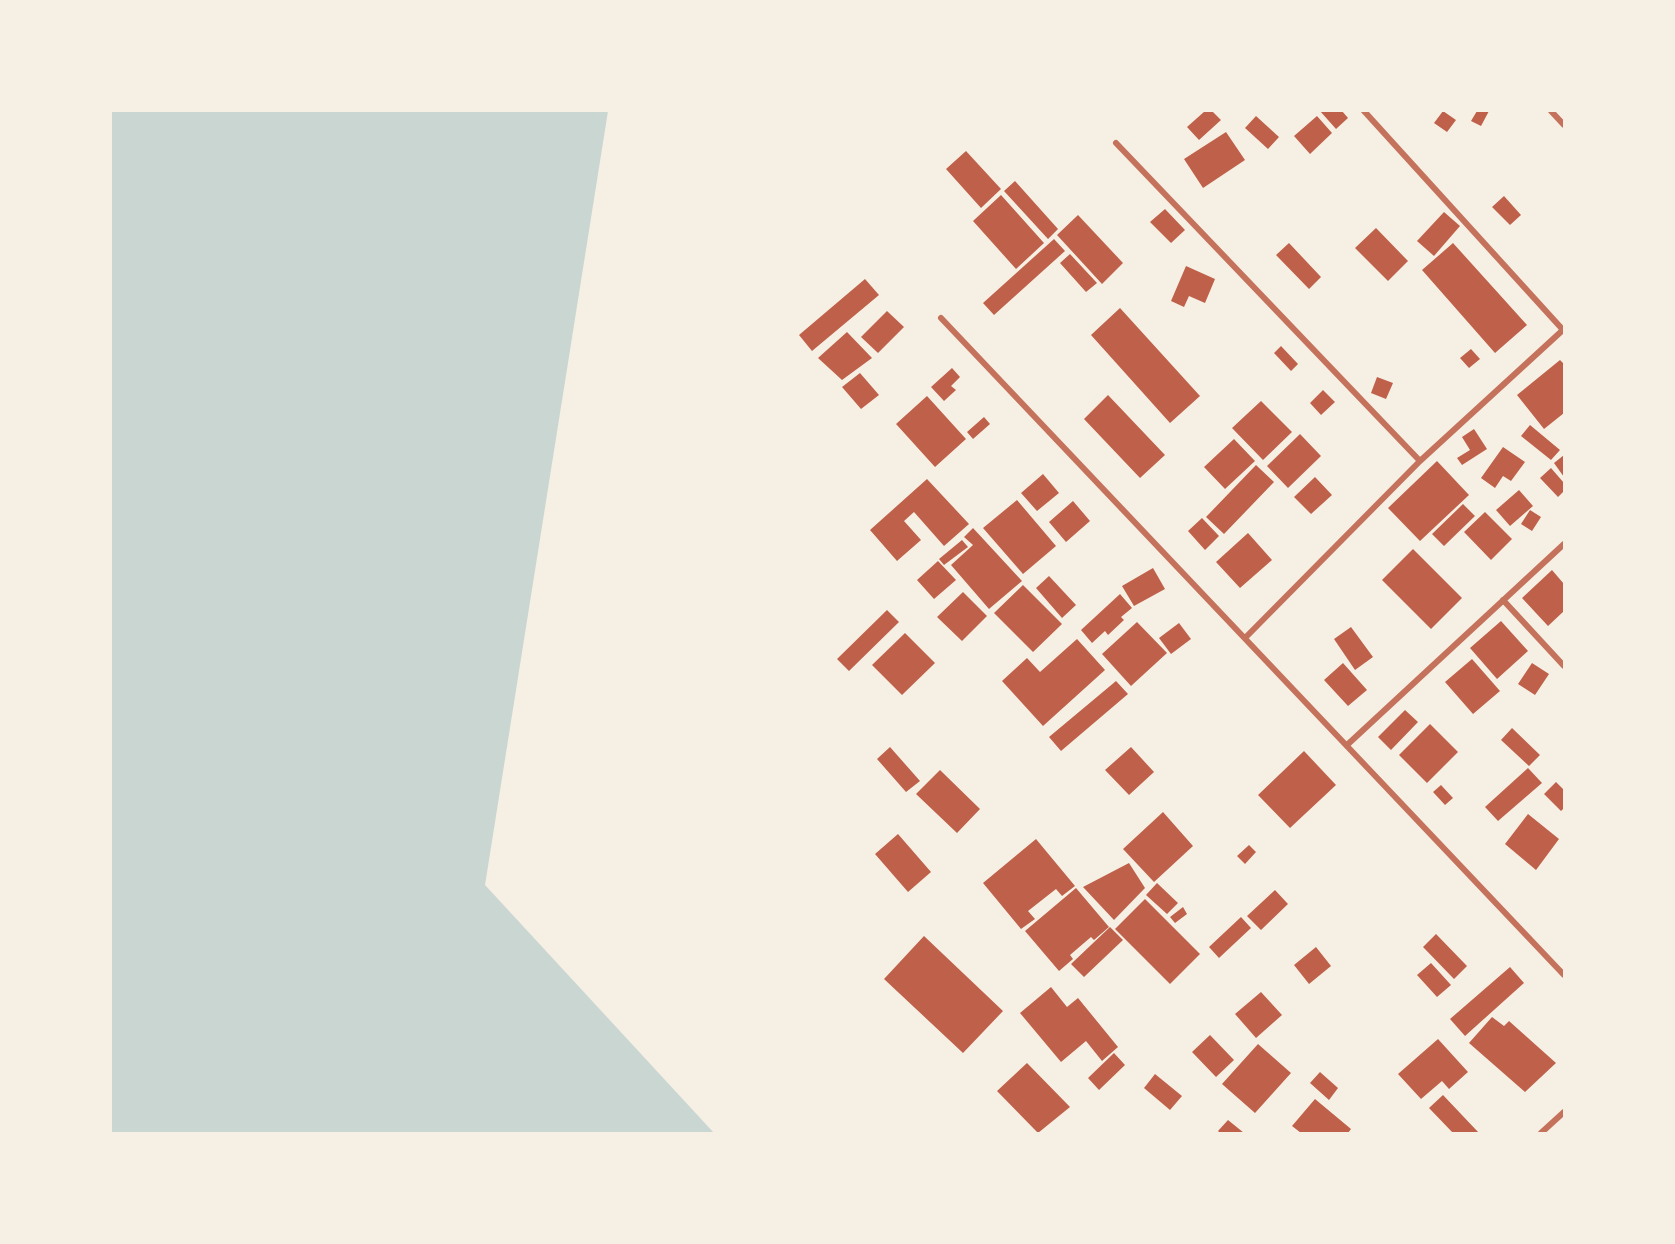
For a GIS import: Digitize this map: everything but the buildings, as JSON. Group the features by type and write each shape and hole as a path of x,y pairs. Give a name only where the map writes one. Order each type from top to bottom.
{"street":[{"path":"1246,637 1420,461 1564,330 1364,111"},
{"path":"1551,111 1564,125"},
{"path":"1116,143 1420,461"},
{"path":"941,318 1246,637 1564,975"},
{"path":"1347,745 1564,544"},
{"path":"1503,600 1564,666"},
{"path":"1541,1133 1564,1112"}],"shaded area":[{"path":"111,111 608,111 485,885 714,1133 111,1133"}]}
